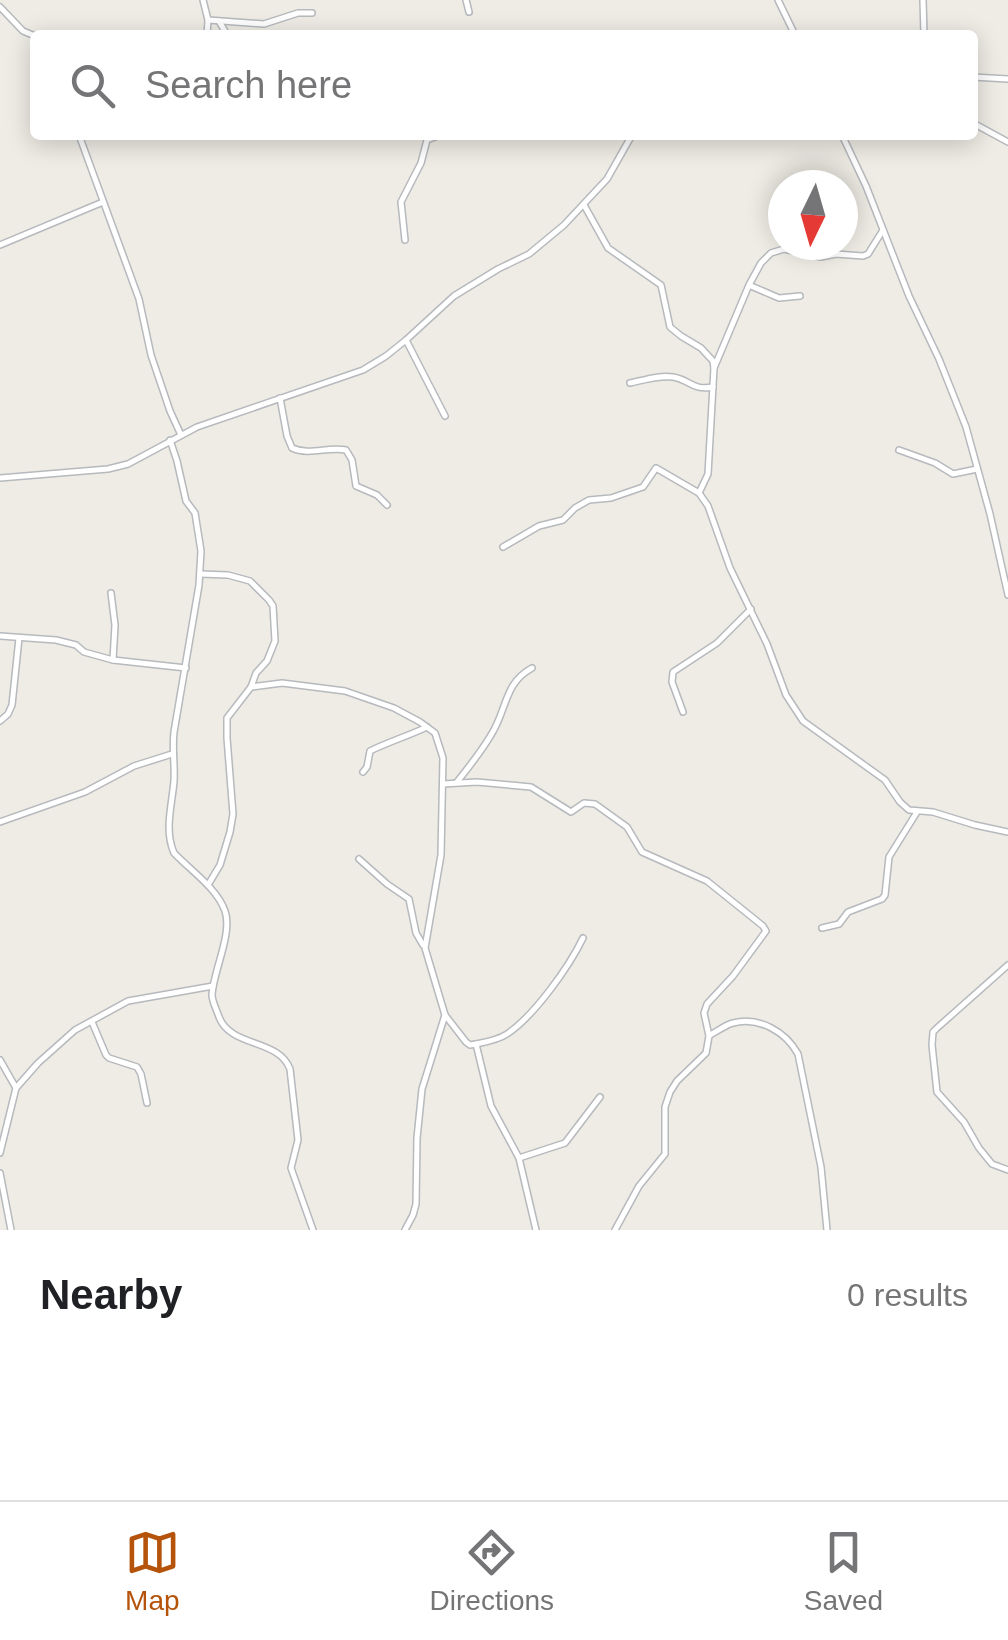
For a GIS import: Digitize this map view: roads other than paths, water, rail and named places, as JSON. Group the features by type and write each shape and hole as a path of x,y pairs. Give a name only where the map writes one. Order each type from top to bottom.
{"street":[{"path":"203,0 207,30"},
{"path":"466,0 469,12"},
{"path":"778,0 793,30"},
{"path":"924,0 924,30"},
{"path":"0,6 22,31 30,34"},
{"path":"208,20 264,24 298,13 312,13"},
{"path":"219,21 224,30"},
{"path":"978,78 1008,79"},
{"path":"978,126 1008,142"},
{"path":"82,140 139,299 154,366 181,434"},
{"path":"404,240 402,202 421,163 427,140"},
{"path":"0,478 108,470 128,464 181,434 362,370 406,340 454,296 529,254 584,205 618,162 629,140"},
{"path":"844,140 956,402 995,534 1008,595"},
{"path":"0,245 102,202"},
{"path":"584,205 608,248 661,285 670,326 712,361 708,474 699,493"},
{"path":"714,368 750,285 771,252 778,249 822,257 863,256 883,230"},
{"path":"750,285 779,298 800,296"},
{"path":"406,340 445,416"},
{"path":"630,383 670,376 696,388 714,387"},
{"path":"280,398 292,448 309,452 346,450 352,460 356,486 386,505"},
{"path":"170,440 186,501 195,513 201,551 174,732 171,846 208,885 225,910 212,996 221,1022 245,1039 280,1052 286,1059 293,1078 298,1140 291,1168 313,1230"},
{"path":"898,450 935,462 953,474 977,469"},
{"path":"503,547 539,526 563,520 589,500 611,498 644,487 656,468 699,493 708,506 730,568 778,669 786,696 803,721 876,772 904,807 1008,832"},
{"path":"995,534 1008,534"},
{"path":"200,574 228,575 250,582 270,600 274,647 227,718 233,814 220,865 208,885"},
{"path":"111,593 113,660"},
{"path":"683,712 672,674 717,643 751,610"},
{"path":"0,636 68,642 84,652 113,660 186,668"},
{"path":"0,721 12,704 19,638"},
{"path":"457,782 500,720 514,682 532,668"},
{"path":"250,687 282,683 345,691 394,708 435,733 443,758 441,856 425,948"},
{"path":"363,772 374,748 427,727"},
{"path":"0,822 85,792 134,766 172,754"},
{"path":"443,784 531,787 571,812 584,804 595,804 628,827 640,851 707,880 763,926 764,936 707,1004 706,1053 677,1081 665,1107 665,1154 639,1186 614,1230"},
{"path":"822,928 840,924 848,912 882,899 889,857 916,812"},
{"path":"358,859 408,899 445,1014 470,1044 504,1036 516,1026 571,962 583,938"},
{"path":"1008,965 933,1032 932,1045 937,1092 964,1122 992,1164 1008,1170"},
{"path":"0,1153 16,1088 75,1030 128,1000 215,986"},
{"path":"404,1230 416,1204 422,1089 445,1014"},
{"path":"92,1022 109,1058 137,1067 147,1103"},
{"path":"709,1036 735,1022 749,1022 778,1032 794,1046 821,1167 827,1230"},
{"path":"476,1044 492,1106 518,1158 536,1230"},
{"path":"0,1060 16,1088"},
{"path":"518,1158 565,1143 600,1096"},
{"path":"0,1172 11,1230"}]}
